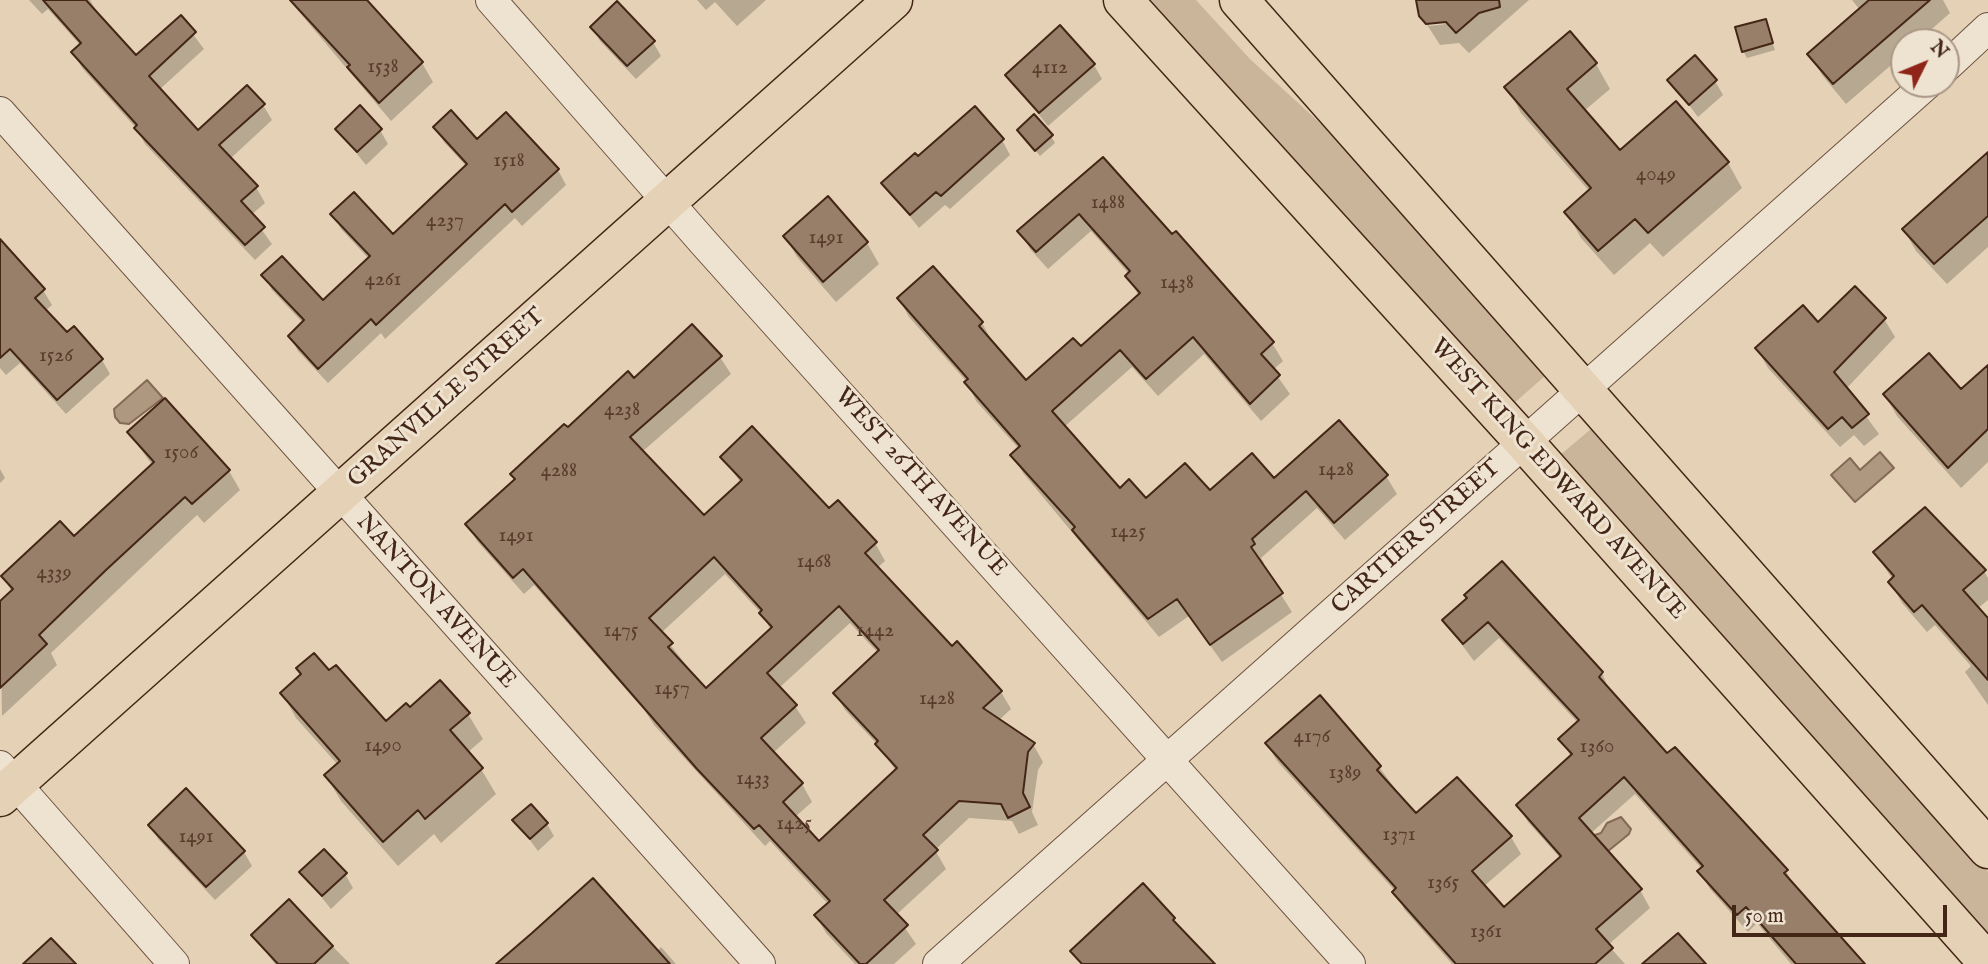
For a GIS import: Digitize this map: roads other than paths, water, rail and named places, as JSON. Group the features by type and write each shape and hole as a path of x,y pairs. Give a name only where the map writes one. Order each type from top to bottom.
{"main road":[{"name":"GRANVILLE STREET","path":"5,782 340,495 893,0"},
{"name":"WEST KING EDWARD AVENUE","path":"1123,0 1524,442 1988,962"},
{"path":"1239,0 1988,849"}],"street":[{"name":"WEST 26TH AVENUE","path":"491,0 1350,964"},
{"path":"1960,54 1988,28"},
{"name":"CARTIER STREET","path":"939,964 1911,98"},
{"name":"NANTON AVENUE","path":"0,112 760,964"},
{"path":"5,782 174,964"}]}
